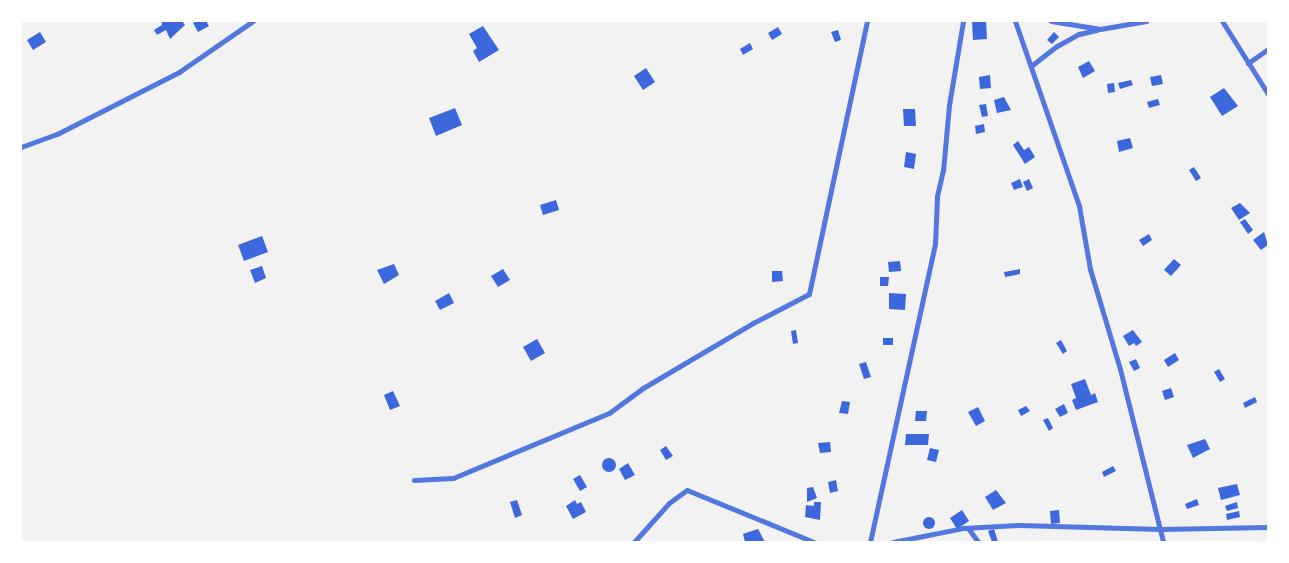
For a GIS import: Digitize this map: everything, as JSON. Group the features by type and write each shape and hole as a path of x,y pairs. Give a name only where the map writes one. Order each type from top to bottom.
{"street":[{"path":"21,147 57,134 178,72 253,21"},
{"path":"414,480 453,478 610,413 644,388 753,323 809,294 867,21"},
{"path":"870,542 934,254 937,196 943,171 949,105 963,21"},
{"path":"1015,21 1079,206 1092,277 1120,369 1163,542"},
{"path":"1050,21 1100,29"},
{"path":"1032,66 1079,34 1146,21"},
{"path":"1222,21 1268,94"},
{"path":"1248,63 1268,48"},
{"path":"634,542 669,504 687,490 814,542"},
{"path":"893,542 968,528 1019,525 1160,529 1268,527"},
{"path":"968,528 978,542"}],"building":[{"path":"162,21 182,21 185,25 170,39 166,30 157,35 154,30 162,25"},
{"path":"206,21 209,26 198,32 193,23"},
{"path":"972,21 986,21 987,39 973,40"},
{"path":"483,26 499,50 479,62 473,51 477,48 469,34"},
{"path":"778,27 782,34 772,40 768,33"},
{"path":"838,30 841,40 835,42 831,32"},
{"path":"40,32 46,42 33,50 27,40"},
{"path":"1054,32 1059,37 1052,44 1047,40"},
{"path":"750,43 753,49 743,55 740,49"},
{"path":"1089,61 1095,71 1083,78 1078,67"},
{"path":"646,68 655,82 643,90 634,76"},
{"path":"990,75 991,88 980,89 979,77"},
{"path":"1161,75 1163,84 1152,86 1150,77"},
{"path":"1131,80 1133,85 1120,89 1118,83"},
{"path":"1114,83 1115,92 1108,93 1107,84"},
{"path":"1224,88 1238,106 1222,116 1210,97"},
{"path":"1004,97 1011,110 997,113 994,100"},
{"path":"1158,99 1160,105 1149,108 1147,102"},
{"path":"986,104 988,116 982,117 979,105"},
{"path":"455,108 462,125 436,136 429,118"},
{"path":"903,109 915,109 916,126 904,126"},
{"path":"984,124 985,132 976,134 975,126"},
{"path":"1130,138 1133,148 1119,152 1117,141"},
{"path":"1018,141 1024,150 1029,147 1035,157 1025,164 1013,145"},
{"path":"906,152 916,154 914,169 904,167"},
{"path":"1194,167 1201,178 1196,181 1189,170"},
{"path":"1020,179 1023,187 1014,190 1011,183"},
{"path":"1029,179 1033,188 1027,191 1023,182"},
{"path":"556,200 559,210 543,215 540,205"},
{"path":"1240,203 1250,213 1239,220 1231,208"},
{"path":"1245,219 1253,230 1248,234 1240,222"},
{"path":"1264,232 1268,245 1261,250 1253,240"},
{"path":"1149,234 1152,240 1143,246 1139,240"},
{"path":"262,236 268,252 244,261 238,245"},
{"path":"1174,259 1181,265 1171,276 1164,270"},
{"path":"900,261 901,271 889,272 888,262"},
{"path":"394,264 399,275 384,284 377,270"},
{"path":"262,266 266,278 255,283 250,270"},
{"path":"503,269 510,280 498,287 491,276"},
{"path":"1020,269 1020,274 1005,277 1004,272"},
{"path":"772,271 782,271 783,281 772,282"},
{"path":"880,277 889,277 888,286 880,286"},
{"path":"449,293 454,303 440,310 435,301"},
{"path":"889,293 906,294 905,310 889,309"},
{"path":"796,330 798,343 793,344 791,331"},
{"path":"1133,330 1142,342 1136,346 1134,343 1129,346 1123,336"},
{"path":"883,338 893,338 893,345 883,345"},
{"path":"537,339 545,353 531,361 523,347"},
{"path":"1061,340 1067,351 1063,354 1056,343"},
{"path":"1175,353 1179,360 1168,367 1164,360"},
{"path":"1136,359 1140,368 1134,371 1129,362"},
{"path":"866,362 871,377 864,379 859,364"},
{"path":"1219,369 1225,379 1220,382 1214,372"},
{"path":"1085,379 1091,395 1095,393 1098,402 1076,410 1072,400 1076,398 1071,384"},
{"path":"1171,388 1174,397 1165,400 1162,391"},
{"path":"393,391 400,406 390,410 384,395"},
{"path":"1255,397 1257,402 1245,408 1243,403"},
{"path":"842,401 850,402 848,414 839,413"},
{"path":"1064,404 1068,413 1060,417 1055,409"},
{"path":"1026,406 1030,411 1021,416 1018,410"},
{"path":"978,407 985,421 976,426 968,412"},
{"path":"916,411 927,411 926,421 915,421"},
{"path":"1048,418 1053,428 1049,431 1043,420"},
{"path":"906,434 929,434 928,445 905,445"},
{"path":"1205,439 1210,449 1193,458 1187,445"},
{"path":"830,442 831,452 820,453 818,443"},
{"path":"666,446 673,456 666,460 660,450"},
{"path":"930,448 939,450 936,462 927,460"},
{"path":"609,458 614,460 616,465 614,470 609,472 604,470 602,465 604,460"},
{"path":"628,463 635,475 625,480 619,469"},
{"path":"1113,466 1116,471 1104,477 1102,472"},
{"path":"580,475 587,487 580,491 573,479"},
{"path":"836,480 838,491 830,493 828,482"},
{"path":"1237,484 1240,495 1221,500 1218,488"},
{"path":"813,487 817,498 807,502 807,488"},
{"path":"996,490 1006,503 993,510 985,497"},
{"path":"1197,499 1199,505 1187,509 1185,504"},
{"path":"517,500 522,515 515,518 510,502"},
{"path":"575,500 577,504 581,502 586,512 573,519 566,506"},
{"path":"814,502 821,502 820,520 805,517 806,505 814,506"},
{"path":"1237,502 1238,508 1227,511 1225,506"},
{"path":"962,510 969,521 957,529 950,518"},
{"path":"1059,510 1060,523 1051,524 1050,511"},
{"path":"1239,511 1240,517 1227,520 1226,514"},
{"path":"927,517 931,517 935,523 931,529 927,529 923,525 923,521"},
{"path":"758,529 765,542 745,542 743,534"},
{"path":"994,529 998,542 992,542 988,531"}]}
